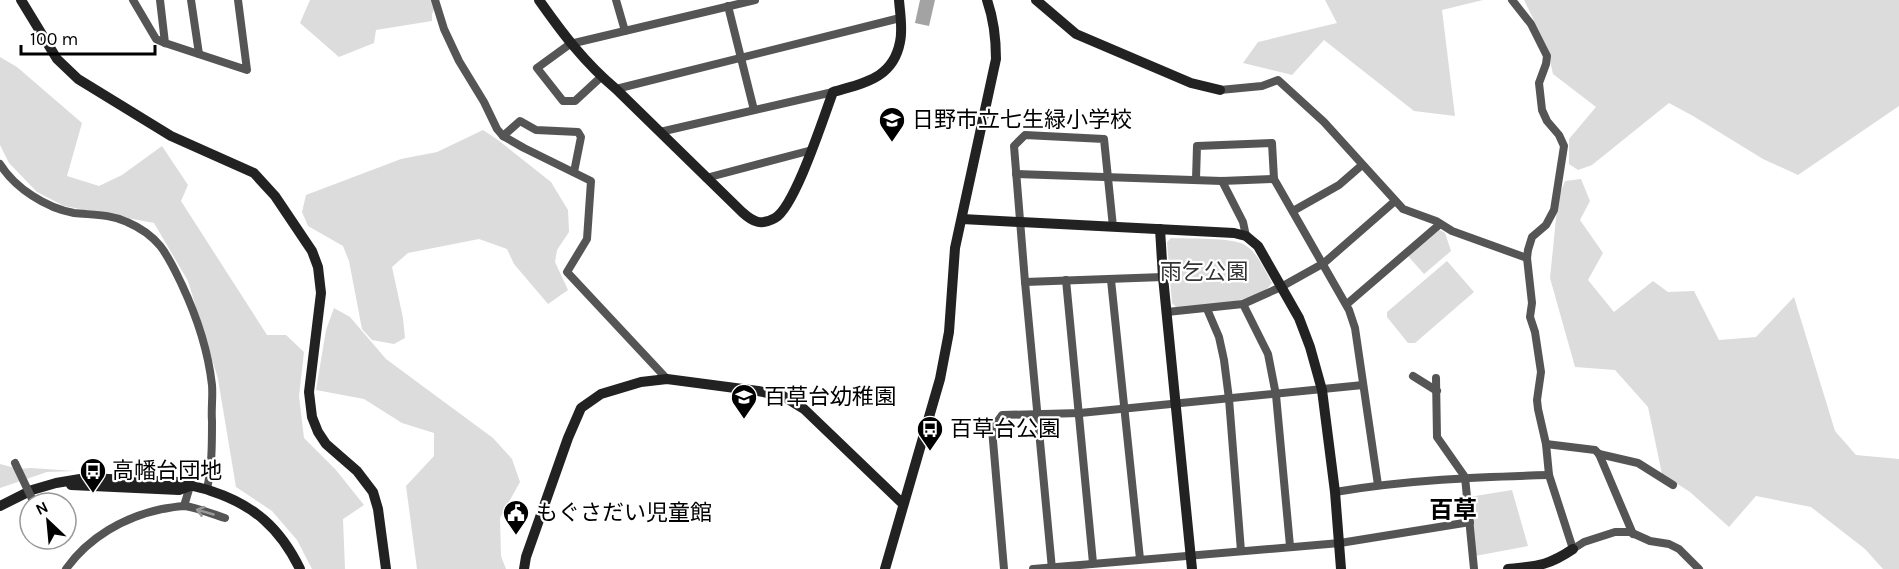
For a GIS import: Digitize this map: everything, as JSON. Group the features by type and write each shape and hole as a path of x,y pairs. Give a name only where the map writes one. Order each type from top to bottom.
{"street":[{"path":"21,0 57,59 78,79 171,136 250,170 275,196 312,251 318,267 321,293 310,378 310,410 315,425 326,444 357,471 373,492 378,509 386,569"},
{"path":"133,0 156,39 247,70 238,0"},
{"path":"160,0 165,43"},
{"path":"191,0 199,54"},
{"path":"435,0 444,29 459,61 503,136 591,181 587,239 567,272 667,379"},
{"path":"539,0 570,44 601,77 753,222 765,222 777,218 787,208 812,150 833,92"},
{"path":"616,0 625,31"},
{"path":"601,77 575,101 563,101 537,68 570,44 755,0"},
{"path":"660,132 833,92 867,82 884,74 894,61 901,41 899,0"},
{"path":"885,569 940,379 949,332 955,248 996,59 993,19 987,0"},
{"path":"1036,0 1076,34 1191,83 1220,90 1262,86 1278,80 1324,122 1403,209 1452,231 1527,258"},
{"path":"1512,0 1531,24 1547,56 1539,82 1542,110 1546,121 1559,135 1564,146 1554,210 1546,225 1532,237 1527,258 1532,303 1530,317 1535,332 1541,372 1537,400 1546,444 1549,475 1573,549"},
{"path":"728,6 754,110"},
{"path":"616,89 900,18"},
{"path":"503,136 520,121 536,130 578,132 580,137 574,172"},
{"path":"1052,568 1014,146 1025,135 1104,139 1113,227"},
{"path":"1196,179 1197,146 1272,142 1274,179 1347,304 1355,328 1378,485"},
{"path":"706,178 812,150"},
{"path":"0,164 19,186 54,207 74,213 101,214 126,221 148,232 163,248 194,311 205,346 212,386 212,462 207,489"},
{"path":"1293,211 1339,184 1362,165"},
{"path":"1016,174 1222,181 1274,179"},
{"path":"1222,181 1243,222 1246,236"},
{"path":"1167,312 1243,304 1281,287 1324,263 1395,201"},
{"path":"962,219 1233,233 1246,236 1258,246 1299,318 1322,390 1335,492 1341,569"},
{"path":"1347,304 1440,224"},
{"path":"1160,229 1192,569"},
{"path":"1025,282 1163,277"},
{"path":"1066,280 1093,563"},
{"path":"1111,280 1140,559"},
{"path":"1243,304 1268,354 1276,395 1290,546"},
{"path":"1207,309 1224,360 1241,551"},
{"path":"1413,376 1437,392"},
{"path":"1436,378 1437,436 1465,477 1474,569"},
{"path":"524,569 526,557 568,438 582,408 608,390 642,382 667,379 783,396 804,410 903,504"},
{"path":"1004,569 992,429 1002,415 1080,413 1363,385"},
{"path":"1546,444 1595,450 1599,454 1633,534"},
{"path":"1599,454 1638,463 1673,485"},
{"path":"15,463 28,491"},
{"path":"1335,492 1378,485 1465,477 1549,475"},
{"path":"0,506 32,490 86,478 179,482 207,489 255,511 282,538 300,569"},
{"path":"184,506 190,486"},
{"path":"66,569 87,546 105,531 127,519 148,512 184,506 225,518"},
{"path":"1033,569 1340,543 1470,522"},
{"path":"1508,569 1539,566 1555,561 1584,542 1615,532 1633,534 1650,542 1669,544 1679,549 1699,569"}],"green space":[{"path":"310,0 438,0 432,14 432,21 376,30 374,43 339,57 300,23"},
{"path":"1325,0 1483,0 1442,10 1455,116 1414,111 1324,40 1292,75 1243,63 1258,42 1337,23"},
{"path":"1524,0 1899,0 1899,106 1798,175 1763,159 1669,103 1592,165 1578,170 1569,164 1569,139 1596,107 1553,74 1547,47"},
{"path":"0,57 17,67 82,123 67,176 99,186 122,175 162,146 188,185 181,201 267,335 286,335 304,352 299,396 304,438 336,470 364,505 343,519 345,569 312,569 297,540 272,511 236,487 218,379 188,281 154,223 64,206 37,192 9,163 0,145"},
{"path":"483,130 551,182 568,210 569,232 557,250 555,262 568,290 548,304 514,264 507,249 479,239 408,253 392,267 405,338 394,344 372,340 362,329 349,261 343,246 308,226 302,212 306,195 401,159 437,152"},
{"path":"1581,179 1590,201 1580,220 1603,253 1588,280 1614,312 1653,281 1668,292 1694,291 1719,340 1756,337 1794,297 1835,431 1856,455 1899,459 1899,569 1883,569 1865,549 1811,507 1756,496 1729,527 1690,492 1662,474 1648,407 1615,370 1575,367 1550,278 1558,199 1565,181"},
{"path":"1436,230 1445,233 1451,251 1424,274 1408,256"},
{"name":"雨乞公園","path":"1171,238 1239,242 1250,248 1272,283 1265,290 1242,300 1177,308 1172,303 1167,242"},
{"path":"1447,261 1474,292 1415,343 1408,343 1387,317 1387,312"},
{"path":"334,308 350,317 386,359 493,438 512,459 520,482 500,518 501,556 506,569 417,569 406,486 434,456 434,433 402,423 364,399 316,390 326,330"},
{"path":"0,464 19,469 75,471 47,472 0,488"},
{"path":"1512,490 1528,546 1475,556 1469,497"}],"shaded area":[{"path":"920,0 935,0 929,26 915,23"}],"place":[{"name":"日野市立七生緑小学校","path":"892,143"},
{"name":"百草台幼稚園","path":"744,420"},
{"name":"百草台公園","path":"930,452"},
{"name":"高幡台団地","path":"93,494"},
{"name":"もぐさだい児童館","path":"516,536"}],"district":[{"name":"百草","path":"1453,510"}]}
